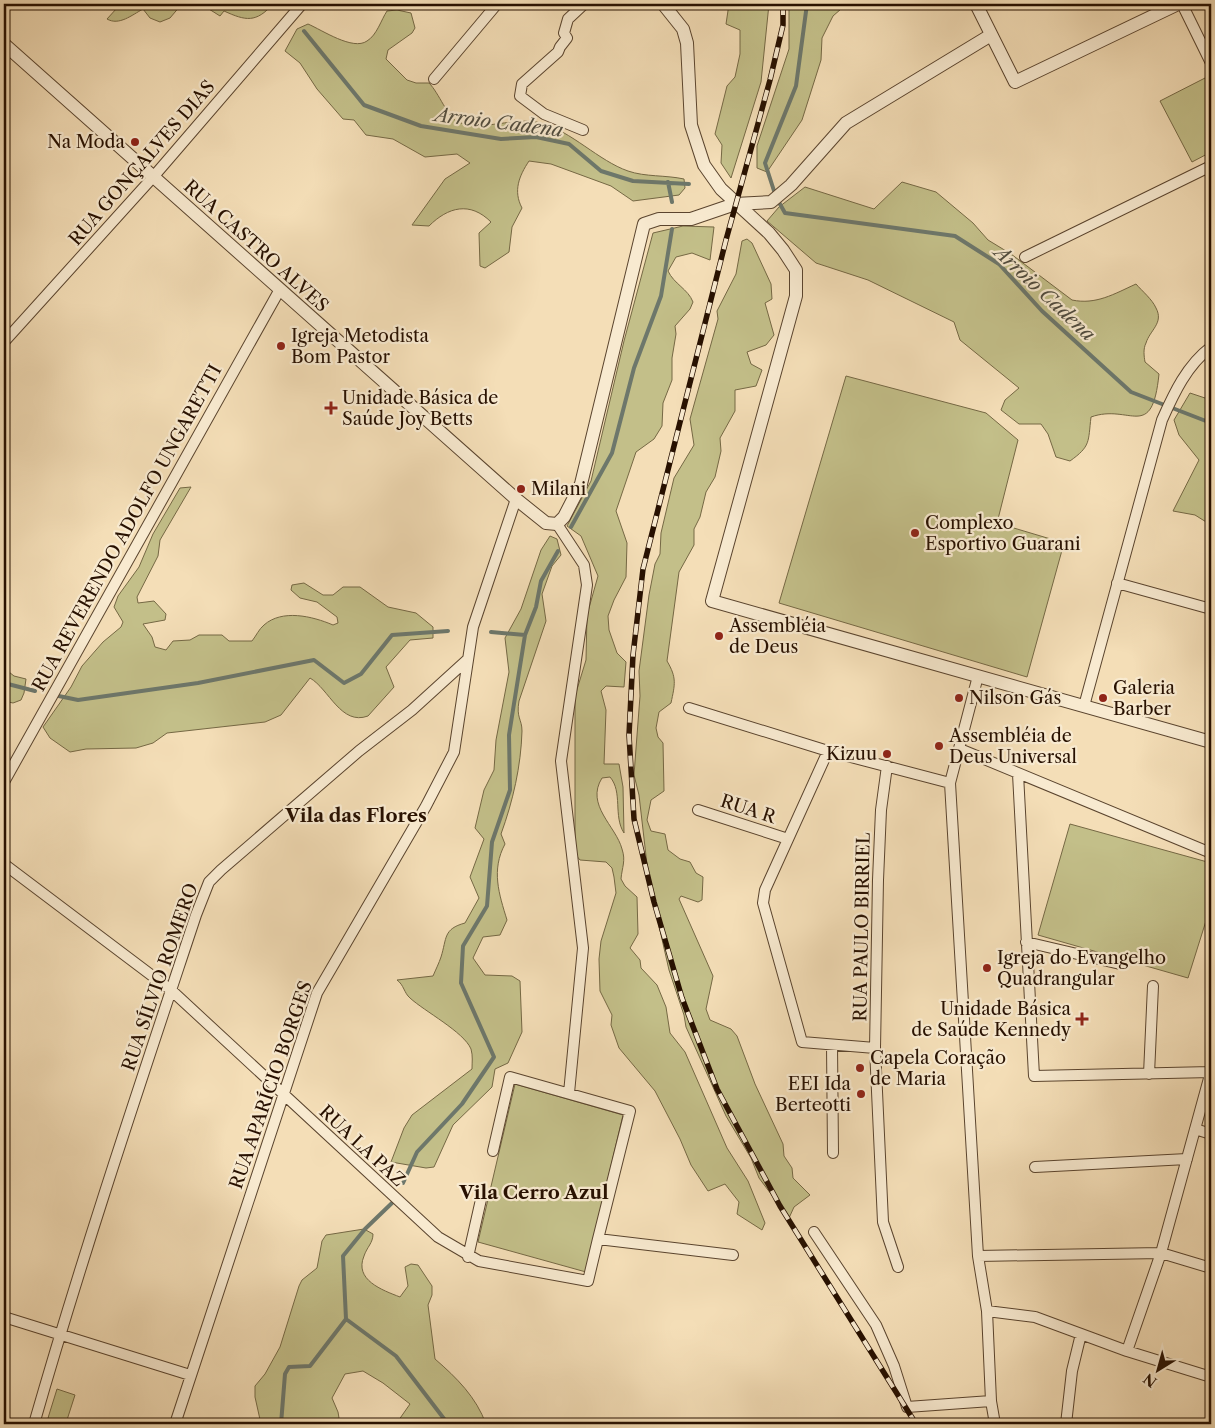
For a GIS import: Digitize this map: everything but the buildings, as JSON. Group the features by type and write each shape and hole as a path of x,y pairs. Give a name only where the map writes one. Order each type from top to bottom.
{"street":[{"name":"RUA GONÇALVES DIAS","path":"4,342 154,176 302,4"},
{"path":"434,79 497,4"},
{"path":"583,130 544,114 520,96 522,84 558,52 567,38 564,33 568,19 584,4"},
{"path":"663,4 683,29 687,43 691,125 696,146 704,165 735,204 769,233 796,270 796,296 712,601 1211,742"},
{"path":"976,4 1015,82 1178,4"},
{"path":"1182,4 1211,63"},
{"path":"569,1093 583,948 561,761 586,585 584,565 557,524 564,517 581,484 644,224 658,219 691,218 735,204 771,202 791,185 846,123 991,34"},
{"name":"RUA CASTRO ALVES","path":"4,44 154,176 279,291 516,499 546,524 557,524"},
{"path":"1025,257 1211,166"},
{"name":"RUA REVERENDO ADOLFO UNGARETTI","path":"4,782 279,291"},
{"path":"1084,706 1162,420 1174,394 1188,371 1202,354 1211,347"},
{"path":"467,660 473,627 516,499"},
{"path":"1117,583 1211,609"},
{"name":"RUA SÍLVIO ROMERO","path":"34,1424 60,1334 171,990 209,882 359,751 412,710 467,660"},
{"name":"RUA APARÍCIO BORGES","path":"175,1424 317,992 426,806 454,752 467,660"},
{"path":"978,676 950,783 978,1256 987,1311 991,1401 995,1424"},
{"path":"689,708 828,751 950,783"},
{"path":"960,749 1211,852"},
{"path":"828,751 764,890 763,903 802,1042 875,1048"},
{"name":"RUA PAULO BIRRIEL","path":"887,766 881,810 878,880 875,1048 883,1222 898,1267"},
{"path":"1018,774 1034,1076 1211,1072 1161,1253 1127,1351"},
{"name":"RUA R","path":"698,810 788,839"},
{"name":"RUA LA PAZ","path":"4,864 171,990 438,1237 468,1257 479,1261 588,1282 598,1239"},
{"path":"1026,942 1120,964"},
{"path":"1149,1074 1153,986"},
{"path":"832,1045 833,1153"},
{"path":"493,1151 510,1077 630,1111 598,1239 733,1255"},
{"path":"1195,1129 1211,1134"},
{"path":"1035,1167 1187,1159"},
{"path":"468,1257 482,1195"},
{"path":"814,1232 876,1325 894,1366 907,1407 991,1401"},
{"path":"978,1256 1161,1253 1211,1268"},
{"path":"987,1311 1035,1317 1127,1351 1211,1377"},
{"path":"4,1317 190,1375"},
{"path":"1066,1424 1072,1371 1081,1334"}],"shaded area":[{"path":"114,4 192,4 181,5 170,18 160,22 150,18 143,9 125,19 112,21 107,19 117,8"},
{"path":"201,4 273,4 261,15 245,18 224,11 220,16"},
{"path":"729,4 769,4 761,82 731,178 721,163 722,145 715,134 727,86 735,77 740,54 740,30 726,24"},
{"path":"789,4 840,4 841,9 833,16 822,38 821,60 802,120 767,172 757,168 757,146 789,49"},
{"path":"397,10 411,13 415,28 412,33 388,50 386,59 407,80 416,83 429,83 454,120 468,125 489,125 520,121 541,123 563,132 606,160 628,171 684,179 685,188 679,195 633,201 611,186 551,164 529,161 522,172 518,184 519,202 522,208 512,227 509,252 485,268 480,266 479,233 491,222 483,215 467,209 459,209 444,214 429,226 412,225 445,179 470,163 457,154 425,157 393,139 366,135 354,120 343,119 317,89 300,63 285,51 297,29 308,24 346,42 361,43 367,41 374,35 387,11"},
{"path":"1205,78 1211,91 1211,152 1192,162 1160,101"},
{"path":"902,182 936,192 973,223 988,240 1011,254 1072,300 1097,300 1136,284 1152,301 1158,313 1156,326 1148,338 1144,350 1145,362 1159,374 1156,395 1151,408 1145,414 1137,416 1105,414 1091,417 1089,438 1082,451 1070,461 1056,457 1048,434 1041,424 1019,424 1001,410 1005,400 1019,388 960,340 954,322 868,280 816,263 767,221 779,207 805,187 874,209"},
{"path":"683,226 714,227 710,260 692,253 676,257 668,271 691,297 693,302 690,309 675,326 672,380 663,403 662,426 654,439 636,452 616,511 627,543 626,577 608,616 609,630 617,653 626,662 624,687 606,686 601,691 606,710 604,764 619,764 623,787 624,833 619,819 616,790 610,777 602,778 597,797 603,815 619,840 622,849 624,861 621,879 625,886 637,897 638,934 630,948 640,960 641,968 657,985 666,1007 670,1033 685,1052 727,1148 748,1181 765,1223 762,1230 737,1214 739,1202 725,1184 708,1191 691,1165 655,1091 619,1048 611,1025 612,1015 600,991 599,959 601,941 616,893 612,868 606,862 580,860 575,854 575,696 586,660 587,615 598,576 581,536 567,526 591,481 624,341 653,233"},
{"path":"747,239 752,243 771,284 772,299 765,303 774,335 766,345 747,352 751,364 762,370 756,386 735,390 735,411 720,438 721,451 715,477 706,492 700,517 694,529 694,545 679,572 667,661 674,677 673,691 671,703 659,712 656,728 658,737 663,743 664,791 651,800 647,820 651,831 665,834 668,850 680,859 690,862 696,873 703,877 702,900 698,902 681,896 679,899 713,976 706,1009 710,1020 731,1029 737,1036 755,1084 783,1144 784,1156 792,1168 793,1178 810,1195 794,1207 789,1218 759,1178 751,1158 726,1116 686,1027 684,1015 669,970 649,882 639,795 634,775 640,696 639,671 649,595 655,564 660,554 661,533 674,478 694,445 690,419 718,319 717,311 736,274 742,241"},
{"name":"Complexo Esportivo Guarani","path":"846,376 986,413 1018,440 997,523 1064,543 1027,677 779,603"},
{"path":"1190,393 1211,400 1211,525 1195,515 1173,511 1199,460 1179,435 1174,420"},
{"path":"191,487 160,540 158,556 137,597 138,603 154,601 166,614 165,620 143,624 152,637 155,647 166,650 173,641 190,640 199,635 222,635 229,641 252,641 264,625 279,617 307,617 333,625 338,623 337,617 317,602 300,598 291,590 292,585 304,583 323,595 333,595 343,587 360,587 388,607 416,613 433,627 433,638 410,640 386,667 394,687 368,716 359,718 350,716 336,705 317,683 310,678 281,715 265,722 167,733 153,743 136,748 86,749 70,752 50,738 43,727 71,687 82,666 103,642 121,627 123,622 114,607 118,596 139,567 153,534 180,488"},
{"path":"550,536 557,539 561,555 552,566 542,594 546,621 519,701 518,711 522,727 520,757 513,796 501,834 505,844 498,863 497,873 501,901 507,920 500,935 483,937 473,958 485,975 512,976 520,981 522,1032 508,1063 495,1069 492,1087 453,1125 434,1167 426,1168 391,1162 404,1128 412,1115 472,1069 472,1052 467,1042 410,998 397,980 433,976 449,931 465,923 479,898 470,877 484,839 475,828 484,790 494,770 496,740 509,672 505,638 521,609 541,550"},
{"path":"4,668 14,676 26,679 21,700 13,703 4,701"},
{"path":"1070,824 1211,863 1211,905 1188,978 1038,935"},
{"path":"515,1084 623,1115 586,1272 478,1242"},
{"path":"364,1229 373,1234 362,1264 366,1278 385,1291 400,1297 408,1286 405,1267 411,1264 418,1265 432,1286 432,1295 428,1305 435,1359 465,1389 477,1405 486,1424 396,1424 410,1404 383,1383 363,1371 345,1374 332,1398 338,1412 340,1424 261,1424 255,1397 255,1386 265,1374 280,1347 302,1280 317,1268 322,1241 326,1235"},
{"path":"57,1389 75,1395 66,1423 48,1418"}],"waterway":[{"name":"Arroio Cadena","path":"807,4 796,86 765,163 776,197 785,213 955,236 999,264 1042,311 1131,392 1211,423"},
{"name":"Arroio Cadena","path":"304,31 364,105 421,126 501,139 536,137 569,144 601,171 633,181 689,184"},
{"path":"668,182 672,202"},
{"path":"571,527 612,453 634,368 661,296 672,229"},
{"path":"403,1183 417,1152 462,1104 494,1057 461,983 463,946 487,906 492,842 510,790 509,735 525,635 536,607 541,581 558,551"},
{"path":"54,695 78,700 198,683 314,660 344,683 361,674 392,635 448,631"},
{"path":"491,632 525,635"},
{"path":"4,683 35,691"},
{"path":"281,1424 285,1374 289,1367 310,1366 346,1319 343,1256 365,1229 392,1203"},
{"path":"346,1319 396,1356 448,1424"}],"railway":[{"path":"783,4 783,25 770,80 726,240 643,569 633,655 629,735 634,819 654,902 682,998 717,1089 780,1206 916,1424"}],"place":[{"name":"Na Moda","path":"135,142"},
{"name":"Igreja Metodista Bom Pastor","path":"281,346"},
{"name":"Unidade Básica de Saúde Joy Betts","path":"331,408"},
{"name":"Milani","path":"521,489"},
{"name":"Complexo Esportivo Guarani","path":"915,533"},
{"name":"Assembléia de Deus","path":"719,636"},
{"name":"Nilson Gás","path":"959,698"},
{"name":"Galeria Barber","path":"1103,698"},
{"name":"Assembléia de Deus Universal","path":"939,746"},
{"name":"Kizuu","path":"887,754"},
{"name":"Igreja do Evangelho Quadrangular","path":"987,968"},
{"name":"Unidade Básica de Saúde Kennedy","path":"1082,1019"},
{"name":"Capela Coração de Maria","path":"860,1068"},
{"name":"EEI Ida Berteotti","path":"861,1094"}],"district":[{"name":"Vila das Flores","path":"356,815"},
{"name":"Vila Cerro Azul","path":"534,1192"}]}
